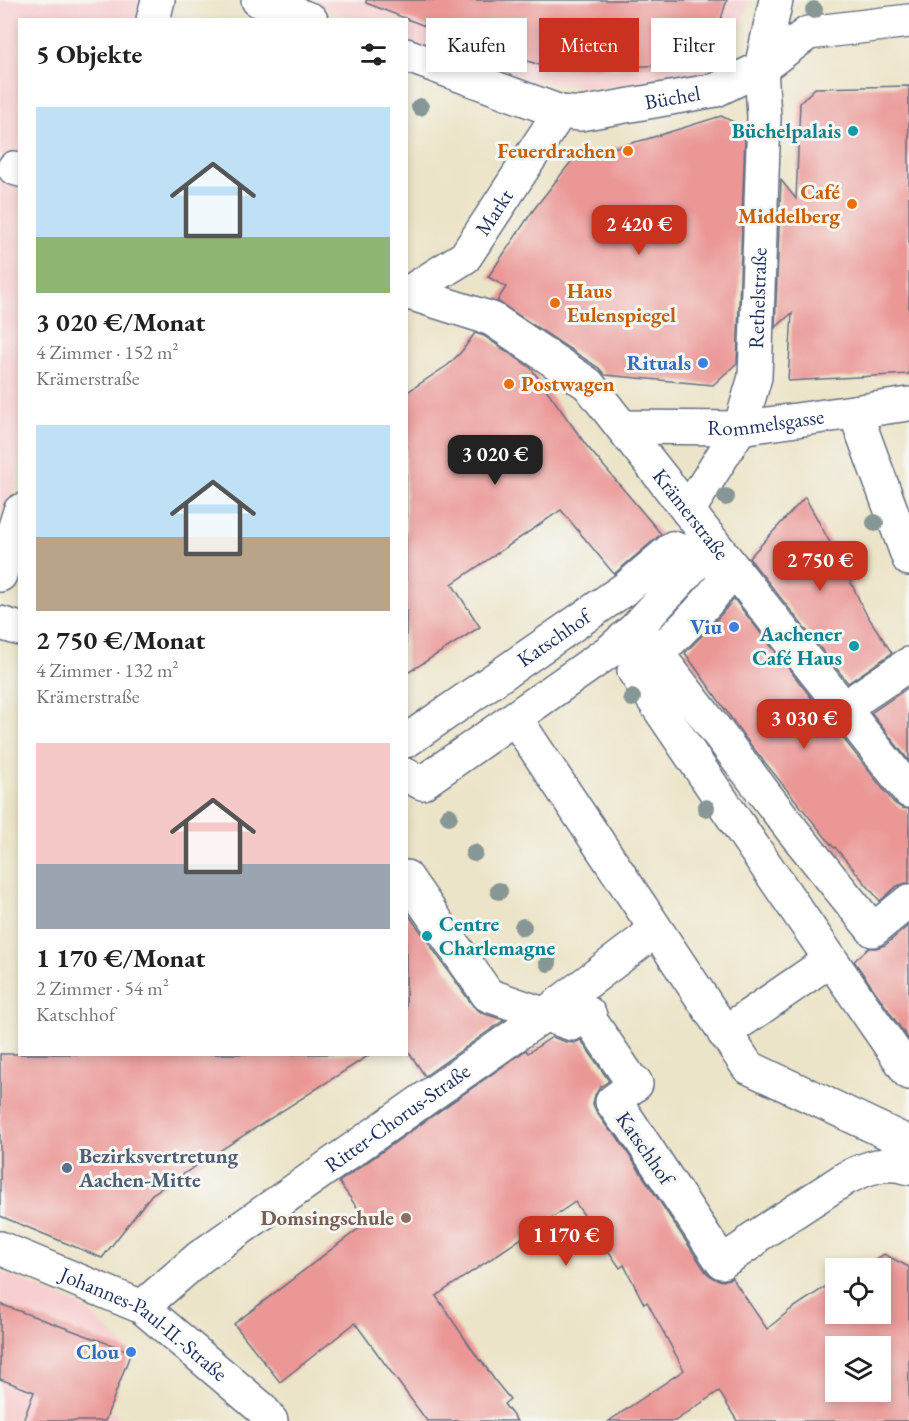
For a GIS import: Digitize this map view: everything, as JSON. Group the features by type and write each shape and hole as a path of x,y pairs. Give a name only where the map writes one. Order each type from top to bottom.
{"street":[{"path":"154,18 158,0"},
{"path":"258,0 306,18"},
{"path":"761,68 776,0"},
{"name":"Büchel","path":"872,0 909,20"},
{"name":"Büchel","path":"570,113 716,90 761,68 808,33 909,20"},
{"path":"408,56 570,113"},
{"name":"Rethelstraße","path":"688,511 740,428 755,377 764,117 761,68"},
{"name":"Markt","path":"408,292 465,257 570,113"},
{"name":"Markt","path":"408,293 492,319"},
{"name":"Krämerstraße","path":"492,319 588,384 688,511 707,549 733,569 909,791"},
{"name":"Rommelsgasse","path":"622,427 740,428 909,404"},
{"path":"855,412 909,559"},
{"path":"0,575 17,528"},
{"name":"Katschhof","path":"408,740 626,588 673,548 707,549"},
{"name":"Katschhof","path":"408,776 422,783 611,650 637,627 707,549"},
{"path":"733,569 715,595 675,638 634,671 826,962 909,1073"},
{"path":"0,623 18,628"},
{"path":"637,627 793,831 873,930"},
{"path":"846,711 860,697 909,664"},
{"path":"515,718 748,1067 909,1143"},
{"name":"Katschhof","path":"408,880 488,995 572,1024 588,1013 590,1016 588,1017 633,1083 636,1084 612,1101 624,1119 626,1117 722,1262 752,1242 751,1240 863,1169 876,1165 909,1168"},
{"path":"724,1033 873,930 909,901"},
{"name":"Ritter-Chorus-Straße","path":"142,1308 200,1257 544,1015 656,930"},
{"name":"Johannes-Paul-II.-Straße","path":"0,1248 142,1308 261,1417"}],"shaded area":[{"path":"0,0 157,0 150,18 18,18 18,472 0,547"},
{"path":"303,0 749,0 736,37 736,18 651,18 651,72 718,72 715,78 586,88 522,79 500,72 527,72 527,18 426,18 426,49 408,41 408,18 349,18"},
{"path":"0,1270 85,1308 131,1352 109,1411 130,1421 0,1421"}],"building":[{"path":"366,0 727,0 721,18 651,18 651,66 639,66 639,18 539,18 539,65 527,61 527,18 426,18 426,26 366,3"},
{"path":"909,86 909,374 788,381 792,313 775,328 781,180 796,199 800,103 815,88"},
{"path":"721,116 734,122 745,135 737,363 713,385 605,375 599,368 497,301 506,287 488,277 534,209 574,158"},
{"path":"475,333 484,336 531,368 586,445 661,534 614,574 561,510 452,584 480,627 408,673 408,392 448,365"},
{"path":"805,497 865,612 892,653 848,683 749,558"},
{"path":"734,599 894,803 909,809 909,883 897,886 880,901 746,739 685,653"},
{"path":"909,687 909,761 871,713"},
{"name":"Centre Charlemagne","path":"408,914 473,1006 482,1013 504,1020 425,1076 408,1051"},
{"path":"909,925 909,1040 854,961 869,948 885,945"},
{"path":"552,1037 574,1043 581,1040 609,1081 600,1087 595,1095 593,1104 597,1113 609,1130 616,1135 706,1272 713,1278 723,1281 732,1278 767,1329 790,1310 825,1287 825,1324 891,1324 891,1258 878,1258 884,1254 909,1267 909,1421 737,1421 719,1391 675,1421 609,1421 684,1370 647,1302 644,1304 624,1265 620,1268 575,1202 436,1296 480,1361 510,1399 504,1404 517,1421 427,1421 355,1323 280,1382 234,1324 367,1222 339,1182 526,1050 528,1053"},
{"path":"0,1054 18,1054 18,1056 368,1056 152,1194 102,1258 0,1216"},
{"path":"0,1304 131,1352 105,1421 23,1421 34,1392 0,1379"}],"place":[{"name":"Büchelpalais","path":"853,131"},
{"name":"Feuerdrachen","path":"628,151"},
{"name":"Café Middelberg","path":"852,204"},
{"name":"Haus Eulenspiegel","path":"555,303"},
{"name":"Rituals","path":"703,363"},
{"name":"Postwagen","path":"509,384"},
{"name":"Viu","path":"734,627"},
{"name":"Aachener Café Haus","path":"854,646"},
{"name":"Centre Charlemagne","path":"427,936"},
{"name":"Bezirksvertretung Aachen-Mitte","path":"67,1168"},
{"name":"Domsingschule","path":"406,1218"},
{"name":"Clou","path":"131,1352"}]}
